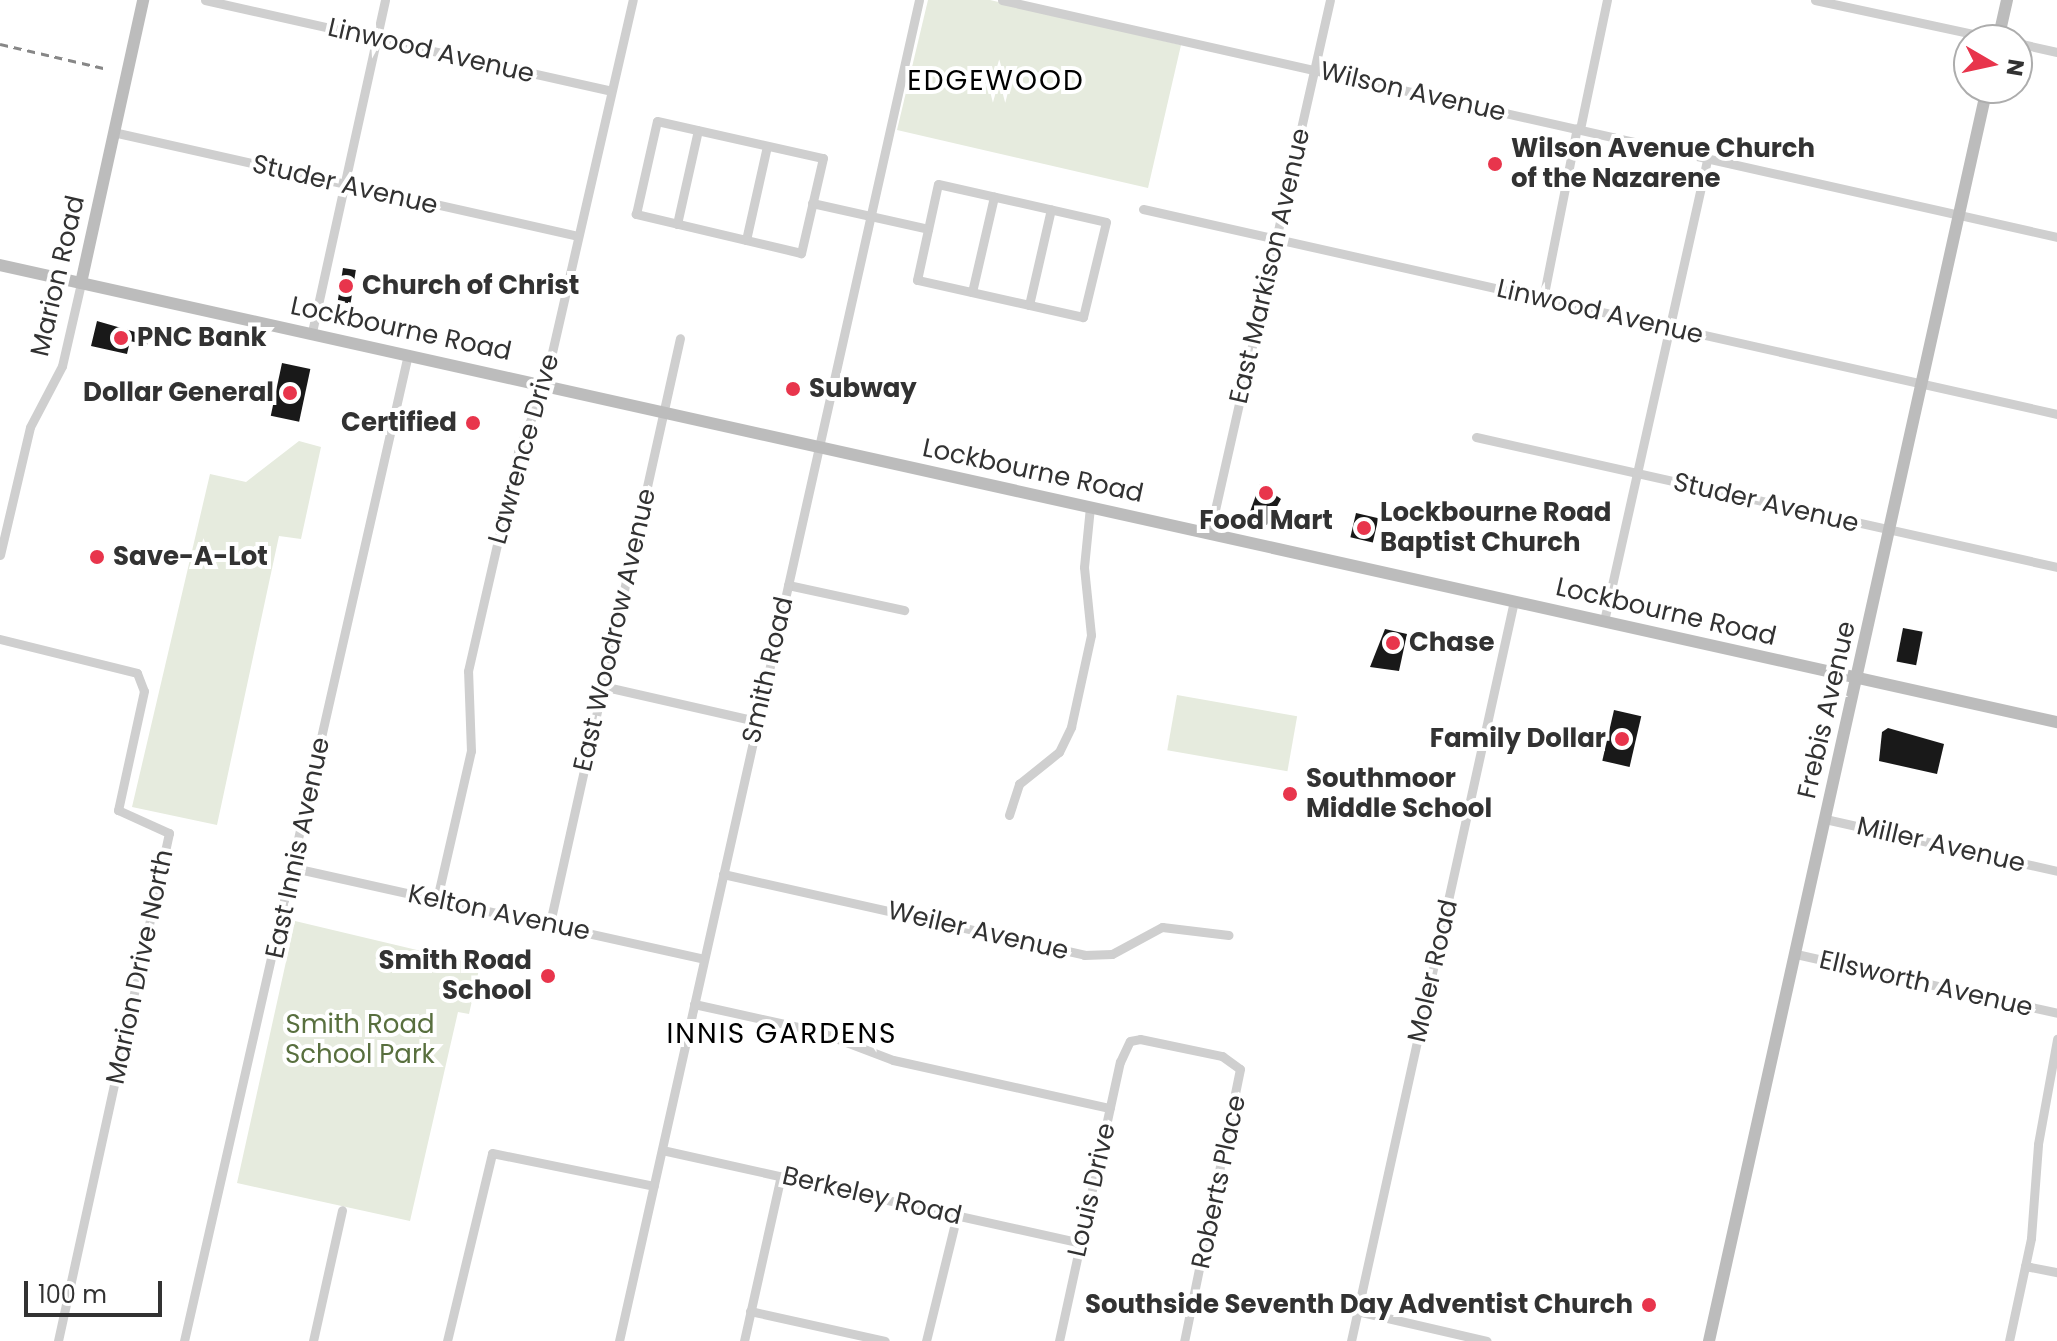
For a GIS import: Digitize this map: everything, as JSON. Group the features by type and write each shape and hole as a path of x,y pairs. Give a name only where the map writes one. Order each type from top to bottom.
{"main road":[{"name":"Marion Road","path":"81,283 143,0"},
{"path":"2002,24 2007,0"},
{"name":"Frebis Avenue","path":"1709,1341 1983,104"},
{"name":"Lockbourne Road","path":"0,265 545,383 2057,722"}],"street":[{"name":"Linwood Avenue","path":"205,0 611,91"},
{"path":"312,332 385,0"},
{"name":"Lawrence Drive","path":"437,899 471,751 468,671 518,452 545,383 633,0"},
{"name":"Smith Road","path":"619,1341 919,0"},
{"name":"Wilson Avenue","path":"1002,0 2057,237"},
{"name":"East Markison Avenue","path":"1210,532 1330,0"},
{"path":"1543,299 1607,0"},
{"path":"1815,0 1953,30"},
{"path":"2033,47 2057,52"},
{"path":"657,121 698,130 823,158 801,253 636,214 657,121"},
{"path":"677,224 698,130"},
{"name":"Studer Avenue","path":"113,132 578,236"},
{"path":"746,240 767,146"},
{"path":"1604,621 1707,159"},
{"path":"938,184 994,197 1106,222 1083,317 917,280 938,184"},
{"path":"972,292 994,197"},
{"path":"812,203 928,229"},
{"path":"1029,305 1051,209"},
{"name":"Linwood Avenue","path":"1143,209 2057,414"},
{"name":"Marion Road","path":"0,555 30,427 62,366 81,283"},
{"name":"East Woodrow Avenue","path":"550,923 680,338"},
{"name":"East Innis Avenue","path":"184,1341 294,868 408,354"},
{"name":"Studer Avenue","path":"1476,437 2057,567"},
{"path":"1009,815 1019,784 1059,752 1071,727 1091,635 1084,567 1090,507"},
{"path":"788,585 904,610"},
{"name":"Moler Road","path":"1351,1341 1514,601"},
{"name":"Marion Drive North","path":"0,639 137,673 144,691 118,810 169,833 58,1341"},
{"path":"602,686 756,721"},
{"name":"Miller Avenue","path":"1825,819 2057,871"},
{"name":"Kelton Avenue","path":"294,868 704,959"},
{"name":"Weiler Avenue","path":"723,874 1084,955 1112,954 1162,927 1229,935"},
{"name":"Ellsworth Avenue","path":"1796,954 2057,1013"},
{"path":"694,1004 817,1031 893,1060 1110,1108"},
{"path":"2009,1341 2025,1266 2057,1039"},
{"name":"Louis Drive","path":"1059,1341 1110,1108 1130,1041"},
{"name":"Roberts Place","path":"1130,1041 1222,1056 1240,1069 1184,1341"},
{"name":"Berkeley Road","path":"662,1150 1081,1243"},
{"path":"447,1341 492,1153 654,1186"},
{"path":"744,1341 781,1176"},
{"path":"313,1341 342,1210"},
{"path":"926,1341 957,1215"},
{"path":"2025,1266 2057,1272"},
{"path":"750,1311 885,1341"},
{"path":"1357,1311 1487,1341"}],"green space":[{"path":"928,0 990,0 1181,45 1148,188 897,130"},
{"path":"299,441 321,447 301,539 279,536 217,825 132,807 210,474 246,482"},
{"path":"1177,695 1297,716 1287,771 1167,750"},
{"name":"Smith Road School Park","path":"295,921 480,965 469,1014 458,1012 410,1221 237,1183"}],"building":[{"name":"Church of Christ","path":"343,268 356,270 351,304 338,302"},
{"name":"PNC Bank","path":"97,321 149,336 147,345 130,341 127,354 91,346"},
{"name":"Dollar General","path":"282,363 310,369 299,422 271,416"},
{"path":"1260,484 1281,499 1267,525 1247,520"},
{"name":"Lockbourne Road Baptist Church","path":"1356,513 1378,518 1373,543 1350,537"},
{"path":"1903,628 1923,632 1916,665 1897,661"},
{"name":"Chase","path":"1385,629 1407,634 1399,671 1370,667"},
{"name":"Family Dollar","path":"1614,710 1641,716 1630,767 1602,761"},
{"path":"1888,728 1944,744 1937,774 1879,761 1882,732"}],"railway":[{"path":"0,44 103,68"}],"place":[{"name":"Wilson Avenue Church of the Nazarene","path":"1495,164"},
{"name":"Church of Christ","path":"346,286"},
{"name":"PNC Bank","path":"121,338"},
{"name":"Subway","path":"793,389"},
{"name":"Dollar General","path":"290,393"},
{"name":"Certified","path":"473,423"},
{"name":"Food Mart","path":"1266,493"},
{"name":"Lockbourne Road Baptist Church","path":"1364,528"},
{"name":"Save-A-Lot","path":"97,557"},
{"name":"Chase","path":"1393,643"},
{"name":"Family Dollar","path":"1622,739"},
{"name":"Southmoor Middle School","path":"1290,794"},
{"name":"Smith Road School","path":"548,976"},
{"name":"Southside Seventh Day Adventist Church","path":"1649,1305"}],"district":[{"name":"EDGEWOOD","path":"996,81"},
{"name":"INNIS GARDENS","path":"782,1034"}]}
